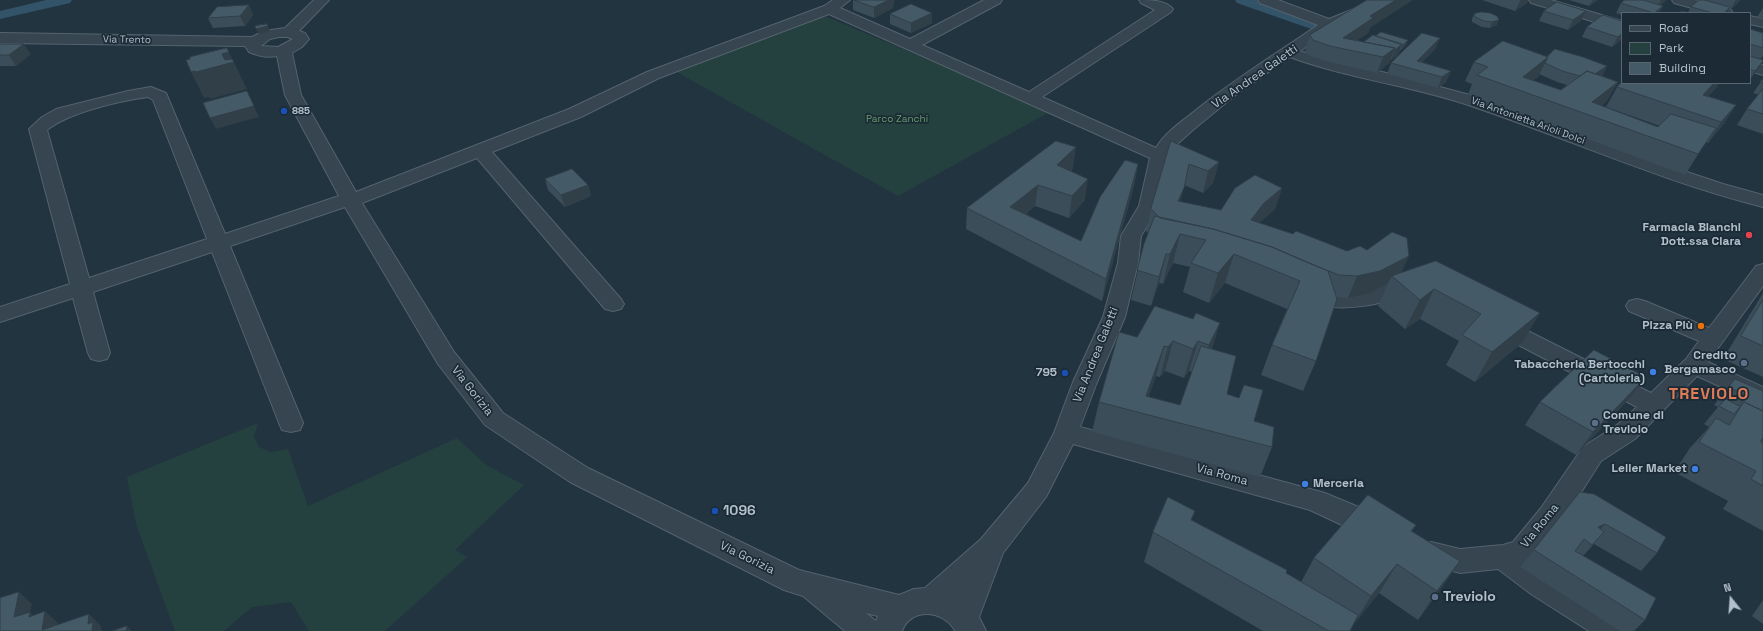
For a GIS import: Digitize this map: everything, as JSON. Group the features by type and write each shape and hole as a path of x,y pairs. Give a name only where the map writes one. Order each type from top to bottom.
{"street":[{"path":"286,41 322,0"},
{"path":"0,315 218,242 350,200 481,151 574,113 653,75 829,9 843,0"},
{"path":"910,45 995,0"},
{"path":"1030,98 1166,9 1146,0"},
{"path":"1265,0 1329,24"},
{"name":"Via Andrea Galetti","path":"931,600 991,546 1037,490 1066,433 1085,382 1114,317 1128,263 1131,236 1149,206 1160,156 1167,144 1188,125 1228,94 1329,24 1366,9 1380,0"},
{"path":"1536,0 1621,26"},
{"path":"1679,0 1722,12"},
{"path":"829,9 1160,156"},
{"path":"1751,20 1763,23"},
{"name":"Via Trento","path":"0,38 255,42 266,36 286,41"},
{"name":"Via Gorizia","path":"286,41 293,95 350,200 446,358 494,419 579,475 794,581 894,620"},
{"name":"Via Antonietta Arioli Dolci","path":"1290,52 1316,62 1389,78 1479,103 1633,160 1716,188 1763,201"},
{"path":"1751,66 1763,70"},
{"path":"99,353 38,129 62,113 134,94 151,92 160,97 291,423"},
{"path":"481,151 613,304"},
{"path":"1131,236 1153,241"},
{"name":"Via Roma","path":"1066,433 1316,501 1351,516 1403,544 1460,561 1503,557 1523,550 1551,516 1592,454 1626,432 1694,365 1763,271"},
{"path":"1288,282 1322,298 1345,303 1380,296 1410,281 1431,292"},
{"path":"1637,306 1714,339"},
{"path":"1480,316 1654,404"},
{"path":"1694,365 1763,397"},
{"name":"Via Andrea Galetti","path":"968,624 991,546"},
{"path":"1503,557 1541,585 1614,631"},
{"name":"Via Gorizia","path":"809,586 866,631"},
{"path":"894,620 910,604 931,600 949,606 968,624"}],"green space":[{"name":"Parco Zanchi","path":"822,15 1051,111 898,196 675,71"},
{"path":"258,423 254,437 259,447 271,452 288,449 308,506 457,438 486,465 524,485 455,550 467,557 385,631 309,631 291,602 252,607 224,631 175,631 136,524 127,477"}],"building":[{"path":"854,0 889,0 874,7"},
{"path":"1367,0 1396,0 1370,16 1373,18 1343,38 1395,48 1383,57 1330,46 1313,40 1310,35"},
{"path":"1625,0 1643,0 1663,6 1655,12 1651,12 1621,3"},
{"path":"1699,0 1704,0 1730,7 1725,12 1709,12 1691,7"},
{"path":"1557,2 1586,11 1573,20 1544,11"},
{"path":"911,4 932,13 911,23 890,14"},
{"path":"249,5 240,16 208,18 217,7"},
{"path":"1481,12 1490,13 1497,16 1499,20 1492,22 1484,21 1475,17 1474,14"},
{"path":"1603,15 1621,21 1621,34 1618,37 1587,27"},
{"path":"267,24 268,26 256,29 255,26"},
{"path":"1751,29 1763,33 1763,48 1751,44"},
{"path":"1381,32 1408,40 1403,45 1376,36"},
{"path":"1422,33 1440,38 1417,61 1451,71 1442,77 1391,63"},
{"path":"1373,35 1402,44 1394,50 1395,48 1364,42"},
{"path":"1503,41 1548,57 1523,77 1561,90 1587,71 1618,82 1592,102 1658,127 1671,114 1716,128 1698,154 1477,75 1488,67 1474,62"},
{"path":"0,44 24,44 9,55 0,55"},
{"path":"227,48 229,52 222,54 225,60 232,59 234,62 191,72 186,60 190,59 190,57"},
{"path":"1555,49 1607,66 1595,74 1587,71 1580,76 1562,71 1545,63 1547,57"},
{"path":"1751,56 1763,60 1755,71 1751,69"},
{"path":"1621,83 1713,84 1703,95 1736,105 1721,122 1617,87"},
{"path":"1763,89 1763,114 1747,109"},
{"path":"247,91 254,106 210,118 203,103"},
{"path":"1056,141 1076,147 1057,165 1088,179 1072,196 1038,185 1010,207 1081,241 1100,197 1125,160 1138,164 1106,279 967,208"},
{"path":"1171,141 1219,162 1208,171 1189,164 1184,188 1178,201 1221,210 1235,188 1255,175 1282,188 1264,203 1251,220 1293,234 1296,231 1347,251 1360,246 1367,250 1392,232 1407,238 1409,256 1380,271 1357,276 1339,275 1272,247 1213,229 1160,218 1151,209"},
{"path":"572,169 588,185 561,195 545,179"},
{"path":"1155,216 1213,229 1272,247 1328,271 1337,299 1316,361 1272,345 1300,281 1234,254 1218,273 1191,263 1206,240 1180,234 1170,254 1166,254 1159,277 1137,270 1144,244"},
{"path":"1436,261 1540,313 1492,352 1462,335 1481,314 1434,289 1420,300 1392,276"},
{"path":"1763,300 1763,346 1741,336"},
{"path":"1155,306 1193,319 1196,313 1220,323 1209,345 1198,341 1193,349 1173,341 1168,347 1164,346 1146,396 1180,405 1201,346 1236,356 1227,394 1239,398 1244,385 1263,390 1254,421 1274,427 1272,447 1099,402 1119,332 1137,337"},
{"path":"1594,350 1646,377 1593,432 1540,402"},
{"path":"1735,379 1763,391 1763,411 1744,402 1734,414 1719,406 1726,399 1739,406 1746,396 1729,387"},
{"path":"1744,402 1763,411 1763,438 1761,442 1763,444 1763,486 1751,479 1756,471 1699,442 1716,418 1729,425"},
{"path":"1580,492 1594,494 1666,537 1657,553 1605,524 1598,527 1604,532 1592,545 1584,539 1575,551 1656,598 1645,620 1534,550"},
{"path":"1368,495 1416,525 1411,531 1460,561 1437,591 1397,564 1371,596 1314,558"},
{"path":"1168,497 1195,511 1191,520 1287,570 1286,573 1358,615 1350,631 1329,631 1153,532"},
{"path":"19,592 14,617 30,612 29,617 45,611 42,630 89,614 88,624 93,622 92,631 0,631 0,598"},
{"path":"127,626 126,631 112,631"}],"waterway":[{"path":"0,15 65,0"},
{"path":"1242,0 1319,27"}],"place":[{"name":"885","path":"284,111"},
{"name":"Farmacia Bianchi Dott.ssa Clara","path":"1749,235"},
{"name":"Pizza Più","path":"1701,326"},
{"name":"Credito Bergamasco","path":"1744,363"},
{"name":"Tabaccheria Bertocchi (Cartoleria)","path":"1653,372"},
{"name":"795","path":"1065,373"},
{"name":"Comune di Treviolo","path":"1595,423"},
{"name":"Leller Market","path":"1695,469"},
{"name":"Merceria","path":"1305,484"},
{"name":"1096","path":"715,511"},
{"name":"Treviolo","path":"1435,597"}],"district":[{"name":"TREVIOLO","path":"1709,395"}]}
